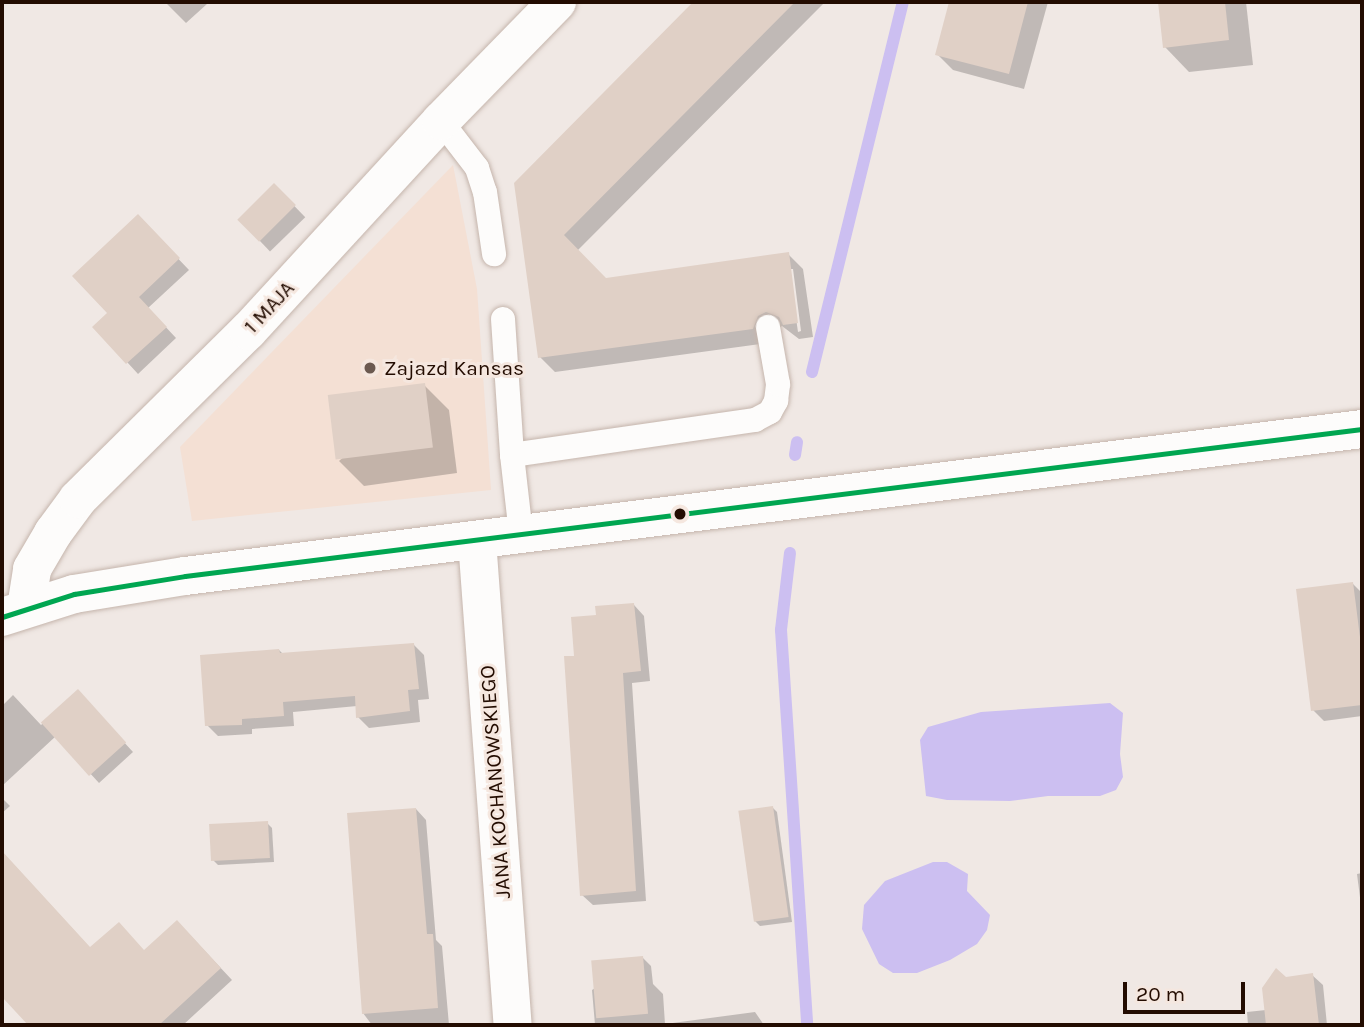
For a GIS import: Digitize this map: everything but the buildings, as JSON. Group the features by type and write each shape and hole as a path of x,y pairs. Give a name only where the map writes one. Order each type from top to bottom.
{"street":[{"name":"1 MAJA","path":"14,613 32,569 53,533 78,499 248,331 441,121 557,2"},
{"path":"14,613 74,594 159,579 1362,429"},
{"name":"JANA KOCHANOWSKIEGO","path":"477,540 513,1025"}],"lane":[{"path":"441,121 477,168 485,192 494,254"},
{"path":"503,319 512,455 521,534"},
{"path":"512,455 755,420 769,412 776,401 778,384 768,327"}],"shaded area":[{"name":"Zajazd Kansas","path":"453,165 477,289 491,490 192,521 180,447"},
{"path":"1110,703 1123,713 1120,754 1123,777 1116,790 1100,796 1048,796 1010,801 947,800 926,796 920,740 928,727 981,712"},
{"path":"933,862 947,862 968,874 967,891 990,915 987,930 977,944 950,960 917,973 893,973 879,964 862,929 864,905 885,881"}],"waterway":[{"path":"812,372 903,2"},
{"path":"795,455 797,442"},
{"path":"790,553 781,630 807,1025"}],"transit line":[{"path":"2,617 74,594 185,576 1362,429"}],"place":[{"name":"Zajazd Kansas","path":"370,368"}]}
